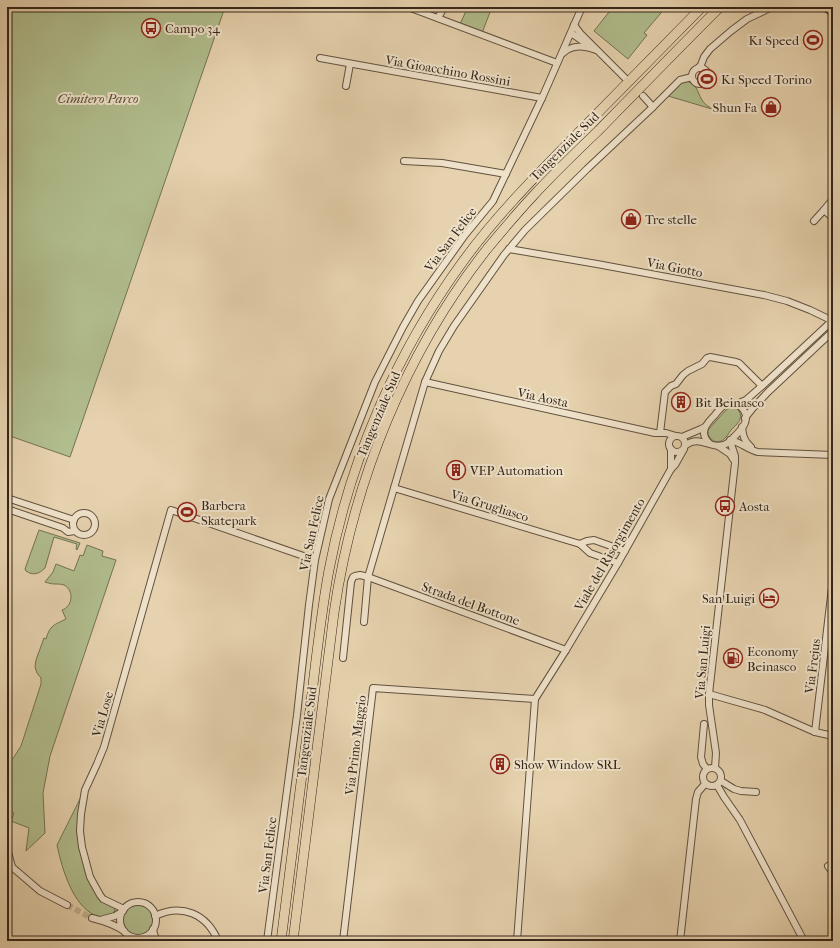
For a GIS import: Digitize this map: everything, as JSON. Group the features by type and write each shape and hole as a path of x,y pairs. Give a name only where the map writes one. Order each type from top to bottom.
{"highway":[{"name":"Tangenziale Sud","path":"281,941 329,569 355,471 383,399 407,350 435,302 463,261 488,229 525,188 702,7"},
{"name":"Tangenziale Sud","path":"293,941 334,613 341,573 351,527 367,475 378,443 397,399 417,358 440,318 472,270 502,231 534,195 720,7"}],"main road":[{"path":"826,7 833,12"}],"street":[{"path":"408,7 558,63"},
{"path":"438,18 444,7"},
{"name":"Via San Felice","path":"267,941 297,715 315,560 329,499 374,382 403,326 418,301 464,235 494,201 558,63 582,7"},
{"path":"708,53 706,67 707,79 701,84 695,82 692,77 693,71 701,65 704,57 708,53 741,23 772,7"},
{"path":"574,26 624,78"},
{"path":"571,33 596,50"},
{"path":"562,54 569,49 578,46 596,50"},
{"name":"Via Gioacchino Rossini","path":"320,58 542,98"},
{"path":"346,86 350,64"},
{"path":"698,68 703,68 707,72"},
{"path":"364,622 368,577 425,382 439,351 454,326 525,230 680,80 692,77"},
{"path":"643,96 653,106"},
{"path":"404,161 442,163 506,174"},
{"path":"814,221 833,199"},
{"path":"824,210 833,218"},
{"name":"Via Giotto","path":"509,250 597,264 764,295 787,301 833,321"},
{"path":"737,404 746,400 833,321"},
{"path":"706,427 672,437 670,446 675,452 678,452 682,451 689,442 701,441 713,446 724,445 742,427 745,418 753,408 833,331"},
{"path":"804,347 810,353"},
{"path":"658,433 666,392 671,386 676,384 683,375 702,364 707,358 710,357 730,360 739,363 772,389"},
{"name":"Via Aosta","path":"425,382 658,433 679,436"},
{"path":"710,444 704,434 706,427 723,406 731,403 741,406 745,418"},
{"path":"742,427 746,443 758,452"},
{"name":"Via Aosta","path":"658,433 670,446"},
{"path":"679,436 685,440 685,447"},
{"path":"730,440 739,442 748,449 758,452 833,455"},
{"name":"Via San Luigi","path":"730,440 735,456 735,463 709,694 709,705 716,753 715,768 721,774 722,778 719,783 724,797 740,820 804,941"},
{"name":"Viale del Risorgimento","path":"670,446 671,469"},
{"path":"718,446 730,454 735,463"},
{"name":"Viale del Risorgimento","path":"566,650 685,447"},
{"name":"Via Grugliasco","path":"394,488 580,544 590,553 618,563"},
{"path":"7,498 74,520"},
{"path":"7,509 63,528 68,532 76,531"},
{"name":"Via Lose","path":"123,910 103,899 90,877 82,847 80,831 81,814 84,790 98,764 104,747 171,510 315,560"},
{"path":"86,513 91,515 96,523 94,530 88,534 81,535 74,528 74,520 80,514 86,513"},
{"name":"Via Grugliasco","path":"580,544 594,540 625,551"},
{"path":"343,658 352,578 358,575 368,577"},
{"name":"Strada del Bottone","path":"368,577 566,650"},
{"name":"Via Frejus","path":"815,732 833,579"},
{"path":"517,941 535,699 566,650"},
{"name":"Via Primo Maggio","path":"343,941 373,688 535,699"},
{"path":"709,694 766,710 815,732 833,736"},
{"path":"704,724 701,757 703,764 707,769"},
{"path":"715,768 707,769 704,772 703,780 705,784 711,787 719,783 741,791 756,792"},
{"path":"680,941 696,799 698,792 705,784"},
{"path":"7,836 7,842"},
{"path":"7,848 10,866 40,891 67,905"},
{"path":"828,866 833,873"},
{"path":"100,920 115,916 127,905 135,902 144,903 152,909 155,916 155,923 153,929 146,935 140,937"},
{"path":"123,910 120,919 124,931"},
{"path":"155,916 178,910 195,914 206,922 215,934 218,941"},
{"path":"92,918 116,926 129,935 140,937 148,941"},
{"path":"153,929 157,941"}],"green space":[{"name":"Cimitero Parco","path":"7,7 225,7 70,457 7,435"},
{"path":"463,7 492,7 482,33 460,24 467,9"},
{"path":"613,7 666,7 644,33 647,35 628,59 594,31"},
{"path":"685,81 694,85 706,105 712,109 668,96"},
{"path":"731,407 738,410 741,417 740,419 724,439 717,442 712,440 709,436 708,430 726,410"},
{"path":"39,530 80,543 77,550 77,544 54,537 45,568 34,574 26,571 25,569"},
{"path":"87,545 103,551 102,556 116,560 50,756 43,793 45,833 26,851 29,828 11,821 14,813 7,810 7,765 21,746 41,684 41,678 35,667 44,638 46,639 53,626 66,619 62,610 68,606 71,599 70,591 64,585 45,582 53,572 56,564 74,571 80,555 83,556"},
{"path":"81,797 78,831 93,888 114,907 115,910 111,916 107,918 91,913 83,907 76,898 62,866 57,845"},
{"path":"138,902 148,905 153,910 156,920 153,930 148,935 138,938 128,935 123,930 120,920 123,910 128,905"}],"tunnel":[{"path":"67,905 92,918"}],"place":[{"name":"Campo 34","path":"151,28"},
{"name":"K1 Speed","path":"813,40"},
{"name":"K1 Speed Torino","path":"707,79"},
{"name":"Shun Fa","path":"771,107"},
{"name":"Tre stelle","path":"631,219"},
{"name":"Bit Beinasco","path":"681,402"},
{"name":"VEP Automation","path":"456,470"},
{"name":"Aosta","path":"725,506"},
{"name":"Barbera Skatepark","path":"187,512"},
{"name":"San Luigi","path":"769,598"},
{"name":"Economy Beinasco","path":"733,658"},
{"name":"Show Window SRL","path":"500,764"}]}
